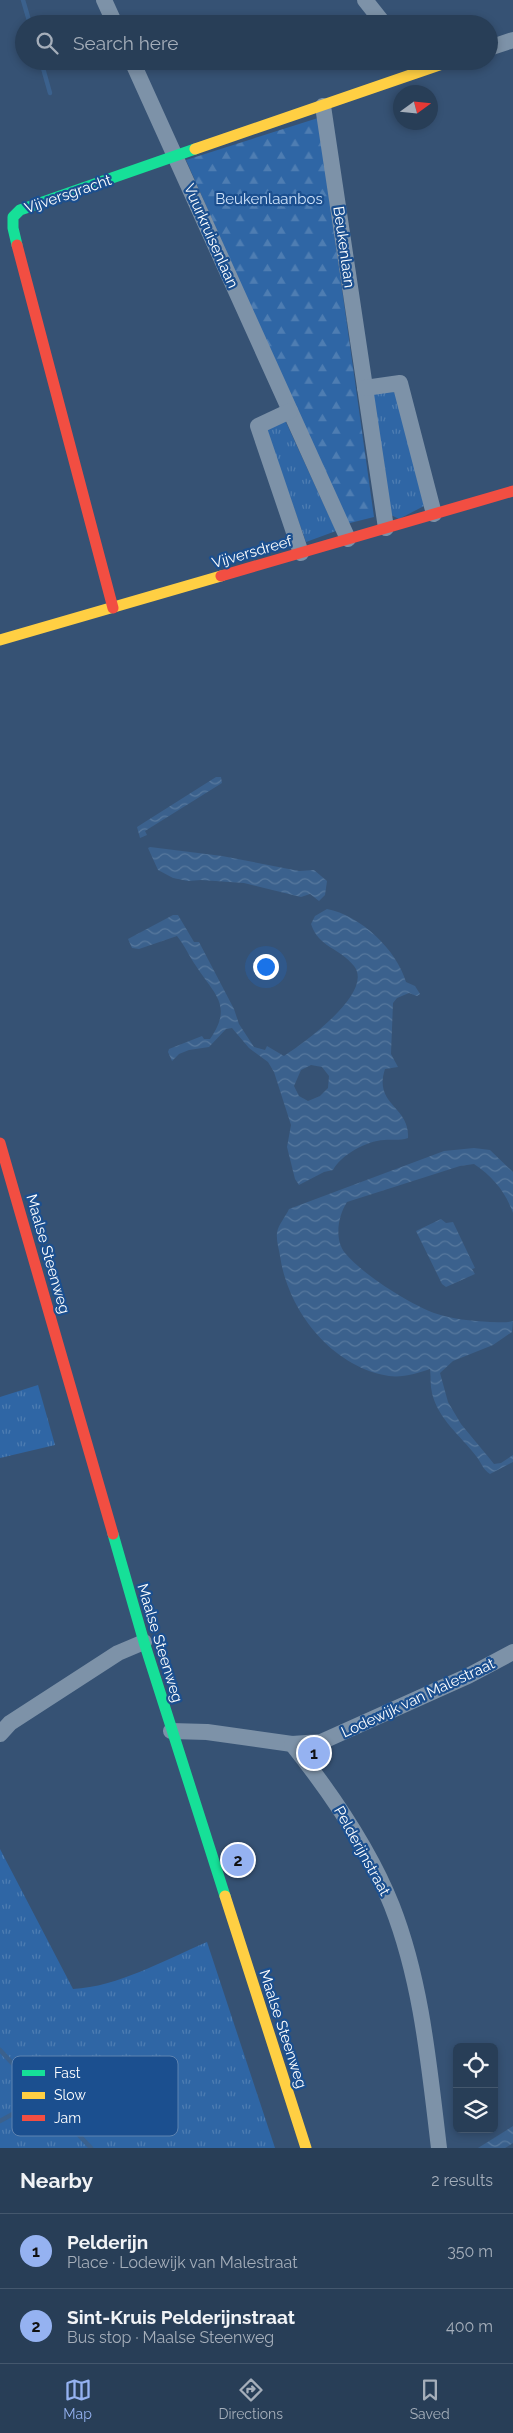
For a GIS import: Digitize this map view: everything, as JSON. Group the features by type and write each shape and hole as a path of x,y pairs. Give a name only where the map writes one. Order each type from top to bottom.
{"street":[{"path":"104,0 111,15"},
{"path":"365,0 377,15"},
{"path":"498,45 513,40"},
{"name":"Vuurkruisenlaan","path":"136,70 348,539"},
{"name":"Vijversgracht","path":"113,608 13,228 12,217 20,210 323,106 406,70"},
{"name":"Beukenlaan","path":"323,106 386,528"},
{"path":"365,388 400,383 434,514"},
{"path":"290,411 258,426 300,553"},
{"name":"Vijversdreef","path":"0,640 513,491"},
{"name":"Maalse Steenweg","path":"0,1142 171,1731 306,2148"},
{"path":"0,1734 10,1723 118,1652 144,1642"},
{"name":"Lodewijk van Malestraat","path":"292,1744 321,1742 335,1737 468,1676 513,1652"},
{"path":"171,1731 200,1731 292,1744"},
{"name":"Pelderijnstraat","path":"292,1744 328,1792 376,1871 392,1906 413,1977 423,2020 439,2148"}],"green space":[{"name":"Beukenlaanbos","path":"318,118 374,517 346,524 186,160"},
{"path":"392,391 396,394 424,506 399,519 389,514 373,396 375,393"},
{"path":"285,420 336,531 306,542 267,433 268,428"},
{"path":"38,1385 55,1445 0,1458 0,1397"},
{"path":"0,1849 73,1989 90,1987 124,1978 207,1942 275,2148 0,2148"}],"water":[{"path":"216,777 221,777 222,783 145,831 147,835 140,838 137,827"},
{"path":"148,848 222,856 299,871 314,870 327,881 325,895 319,901 310,894 301,897 244,883 188,881 173,878 158,870"},
{"path":"327,909 352,918 364,926 386,946 406,982 415,986 420,994 417,996 409,993 397,998 393,1003 391,1054 398,1067 385,1069 383,1081 384,1090 388,1098 404,1119 408,1138 377,1141 362,1146 348,1154 333,1170 324,1172 299,1185 295,1179 287,1147 291,1125 274,1072 268,1062 249,1048 232,1028 226,1029 209,1047 189,1050 179,1054 172,1061 168,1052 169,1049 202,1036 204,1039 210,1039 217,1027 221,1008 214,992 177,936 139,949 132,948 128,939 173,915 178,915 194,942 199,942 234,1009 239,1024 254,1047 265,1050 267,1046 284,1056 334,1017 354,990 358,977 354,966 348,960 319,938 311,924 315,916","holes":["311,1065 322,1067 329,1076 328,1088 320,1096 308,1101 299,1096 294,1086 301,1070"]},
{"path":"474,1148 490,1150 513,1172 513,1213 498,1185 474,1164 460,1166 347,1202 341,1214 338,1234 345,1253 362,1270 386,1287 423,1308 441,1315 462,1319 490,1322 513,1321 512,1332 493,1345 453,1361 440,1373 448,1402 461,1424 494,1464 501,1463 513,1455 513,1462 490,1474 439,1411 432,1393 430,1369 416,1374 399,1376 389,1376 368,1371 332,1349 316,1333 292,1297 285,1277 277,1239 279,1227 289,1209 444,1151"},
{"path":"441,1219 446,1223 453,1222 475,1268 472,1269 475,1274 446,1287 442,1284 416,1231"},
{"path":"513,2126 513,2143 505,2148 478,2148"}],"waterway":[{"path":"23,0 27,15"},
{"path":"44,70 50,93"},
{"path":"0,2050 12,2063"},
{"path":"0,2121 12,2114"},
{"path":"80,2136 91,2148"}],"traffic: fast":[{"path":"17,245 13,228 13,217 20,210 195,149"},
{"path":"113,1534 144,1642 225,1896"}],"traffic: slow":[{"path":"195,149 425,70"},
{"path":"0,640 221,576"},
{"path":"225,1896 306,2148"}],"traffic: jam":[{"path":"17,245 113,608"},
{"path":"221,576 513,491"},
{"path":"0,1143 113,1534"}],"place":[{"name":"Pelderijn","path":"314,1753"},
{"name":"Sint-Kruis Pelderijnstraat","path":"238,1860"}]}
